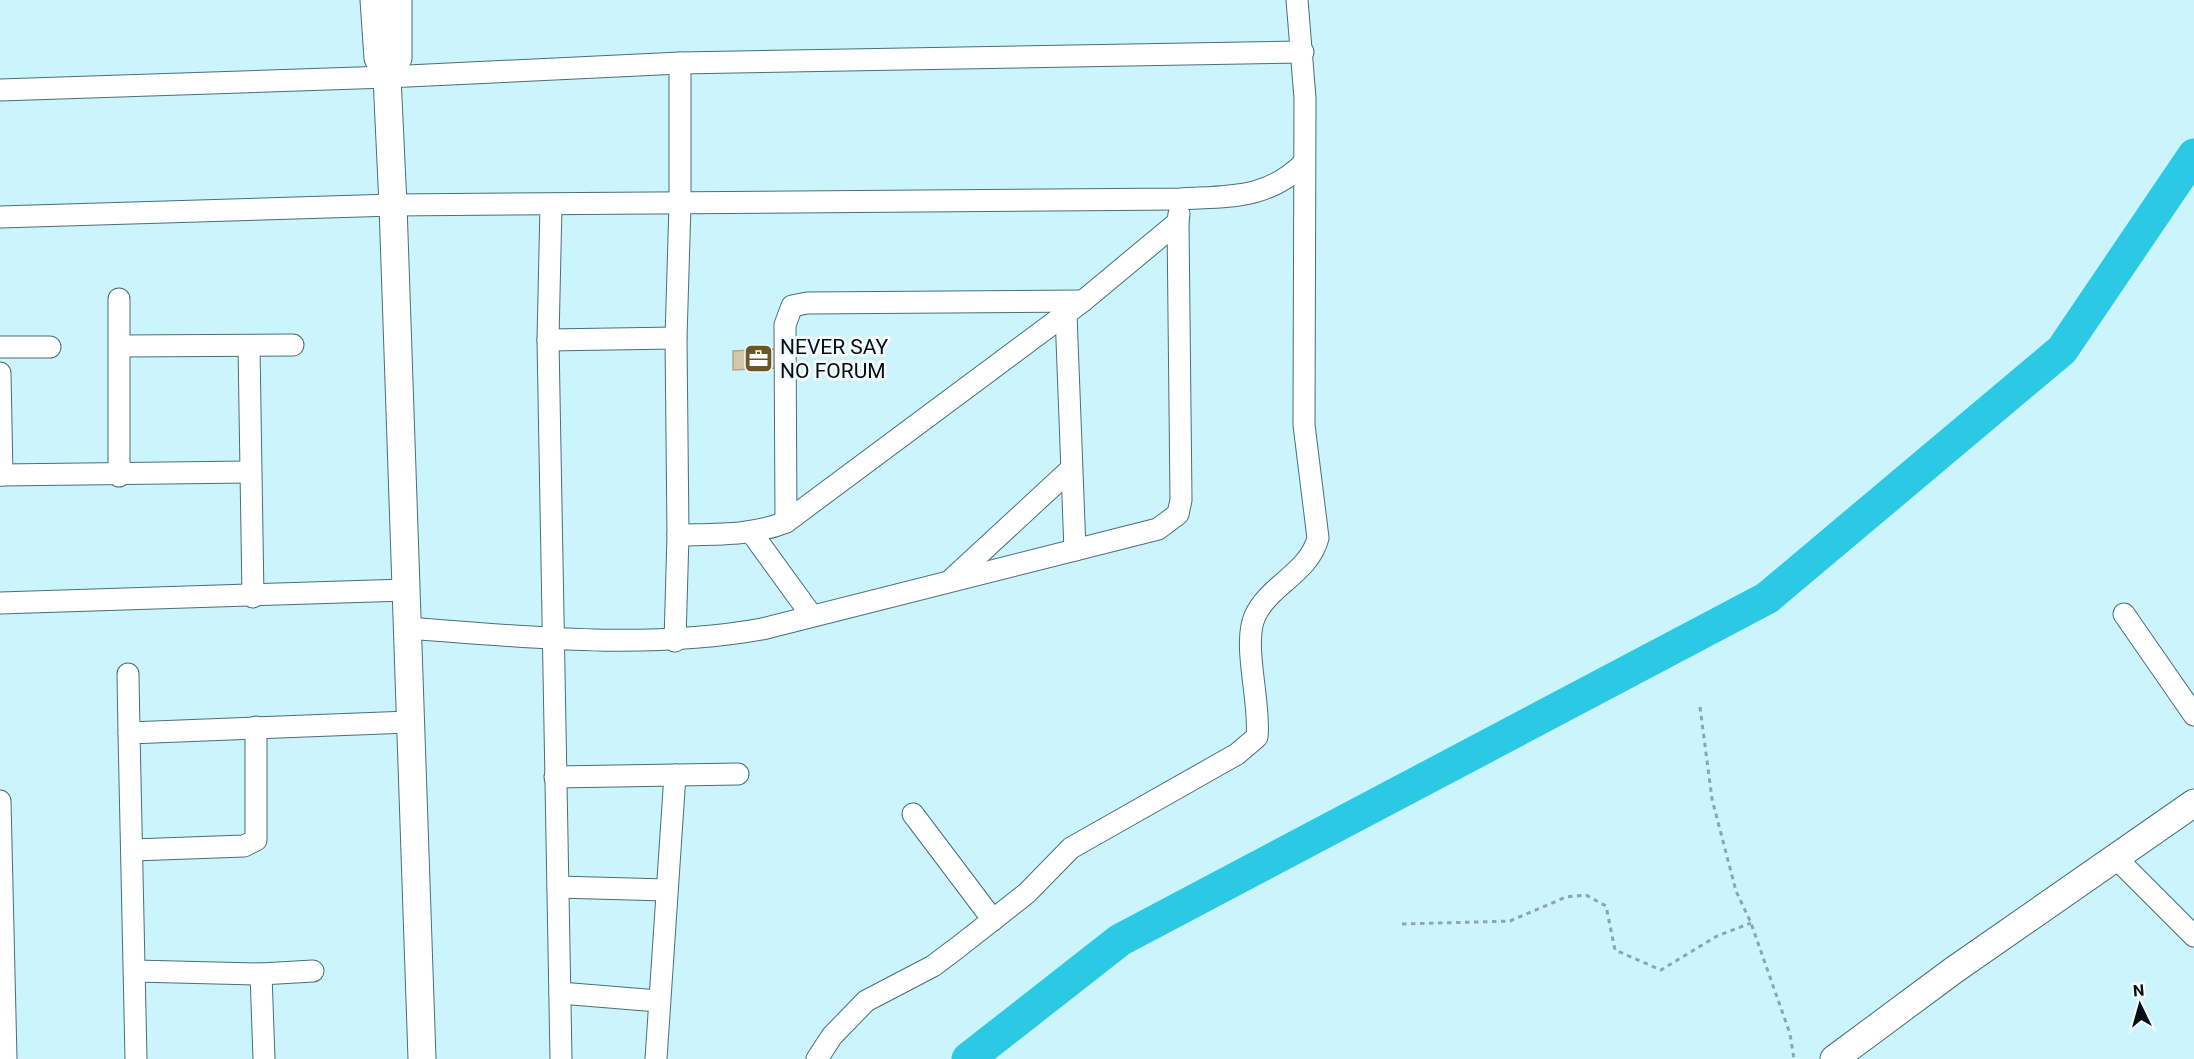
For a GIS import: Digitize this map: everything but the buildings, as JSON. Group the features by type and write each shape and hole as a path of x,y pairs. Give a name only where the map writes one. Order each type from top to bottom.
{"street":[{"path":"817,1059 832,1036 866,1001 933,966 1027,893 1071,848 1237,754 1257,737 1251,628 1261,607 1315,551 1318,538 1304,425 1303,52 1297,0"},
{"path":"392,1 398,58 387,77 422,1059"},
{"path":"0,90 387,77 680,63 1303,52"},
{"path":"675,641 678,535 675,338 680,205 680,63"},
{"path":"0,217 393,205 680,205 1180,199 1254,193 1289,178 1304,163"},
{"path":"408,628 554,639 675,641 751,631 1158,529 1178,514 1181,500 1178,222 1180,199"},
{"path":"550,205 548,340 561,1059"},
{"path":"678,535 751,532 769,529 786,522 1083,301 1178,222"},
{"path":"119,299 119,476"},
{"path":"786,522 784,325 792,306 807,303 1083,301"},
{"path":"1066,314 1075,550"},
{"path":"548,340 675,338"},
{"path":"120,346 293,345"},
{"path":"249,346 249,472 253,597"},
{"path":"0,347 50,347"},
{"path":"0,373 1,475 119,476 249,472"},
{"path":"949,581 1071,469"},
{"path":"751,532 812,616"},
{"path":"0,603 253,597 406,590"},
{"path":"2124,614 2194,715"},
{"path":"128,674 136,1059"},
{"path":"129,734 409,722"},
{"path":"133,850 244,846 256,840 256,727"},
{"path":"555,777 738,774"},
{"path":"656,1059 658,1001 675,775"},
{"path":"0,801 6,1059"},
{"path":"1834,1059 2194,803"},
{"path":"913,814 993,920"},
{"path":"2115,857 2194,936"},
{"path":"558,887 666,890"},
{"path":"135,971 261,974 313,971"},
{"path":"261,974 264,1059"},
{"path":"560,993 658,1001"}],"path":[{"path":"1700,707 1712,800 1736,891 1750,922 1790,1034 1794,1059"},
{"path":"1402,924 1510,921 1566,897 1586,895 1606,906 1615,950 1661,970 1717,936 1750,922"}],"waterway":[{"path":"968,1059 1120,940 1767,598 2062,350 2194,155"}],"place":[{"name":"NEVER SAY NO FORUM","path":"759,359"}]}
